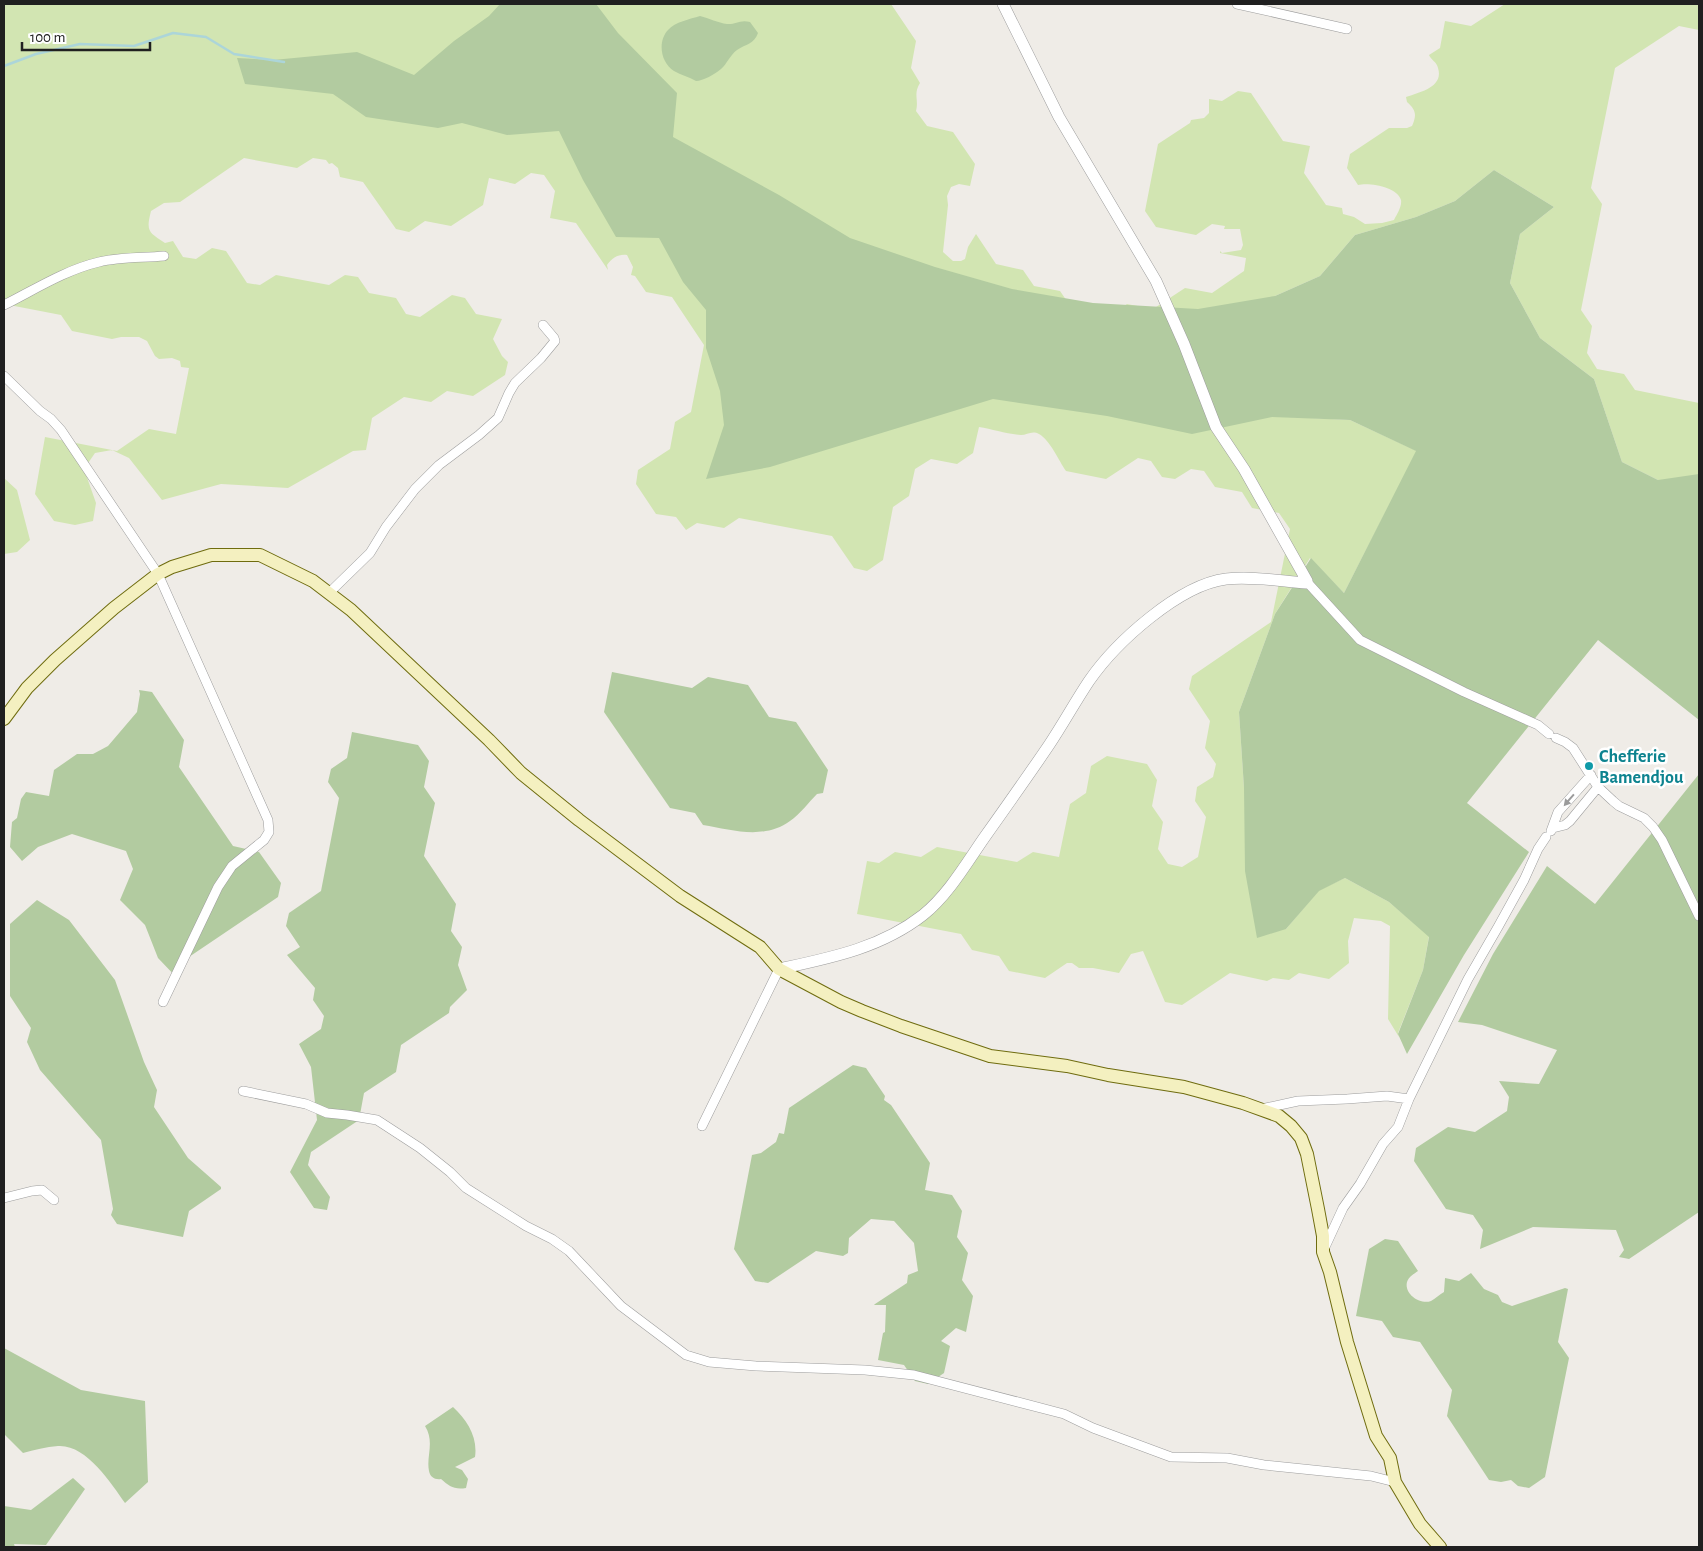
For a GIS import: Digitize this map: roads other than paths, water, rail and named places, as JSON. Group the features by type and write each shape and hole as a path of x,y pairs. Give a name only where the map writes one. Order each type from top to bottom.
{"main road":[{"path":"4,719 27,688 55,660 114,608 158,574 172,567 211,555 260,555 312,581 351,610 489,740 521,773 586,826 680,896 760,947 779,968 841,1002 862,1011 990,1056 1067,1066 1108,1075 1184,1086 1279,1116 1301,1138 1307,1154 1323,1236 1323,1252 1330,1272 1347,1342 1376,1436 1390,1458 1396,1482 1420,1524 1440,1547"}],"street":[{"path":"1004,4 1059,117 1156,281 1184,344 1216,426 1244,469 1307,582 1360,640 1464,692 1538,724 1573,748 1598,787 1619,806 1644,818 1654,827 1699,916"},
{"path":"1237,4 1347,29"},
{"path":"4,305 72,270 87,265 101,261 164,256"},
{"path":"329,593 370,553 386,527 415,489 439,465 479,436 498,418 515,384 555,342 543,325"},
{"path":"4,376 61,430 158,574 268,820 270,832 264,840 232,866 218,887 163,1002"},
{"path":"702,1126 779,968 847,953 872,944 890,937 924,914 950,887 1050,743 1090,679 1123,642 1174,600 1206,584 1246,579 1307,582"},
{"path":"1323,1252 1343,1208 1360,1184 1383,1144 1398,1126 1468,979 1524,880 1538,849 1550,832 1558,812 1590,775"},
{"path":"1550,832 1570,821 1598,787"},
{"path":"243,1091 306,1104 327,1113 377,1120 420,1148 450,1172 466,1188 569,1251 621,1306 686,1355 709,1362 756,1366 865,1370 914,1376 1064,1414 1093,1428 1171,1456 1227,1458 1264,1465 1371,1476 1396,1482"},
{"path":"1261,1109 1298,1100 1386,1096 1410,1099"},
{"path":"4,1198 42,1190 54,1200"}],"waterway":[{"path":"4,66 36,54 80,44 134,46 173,33 206,37 234,54 284,62"}],"place":[{"name":"Chefferie Bamendjou","path":"1589,766"}]}
